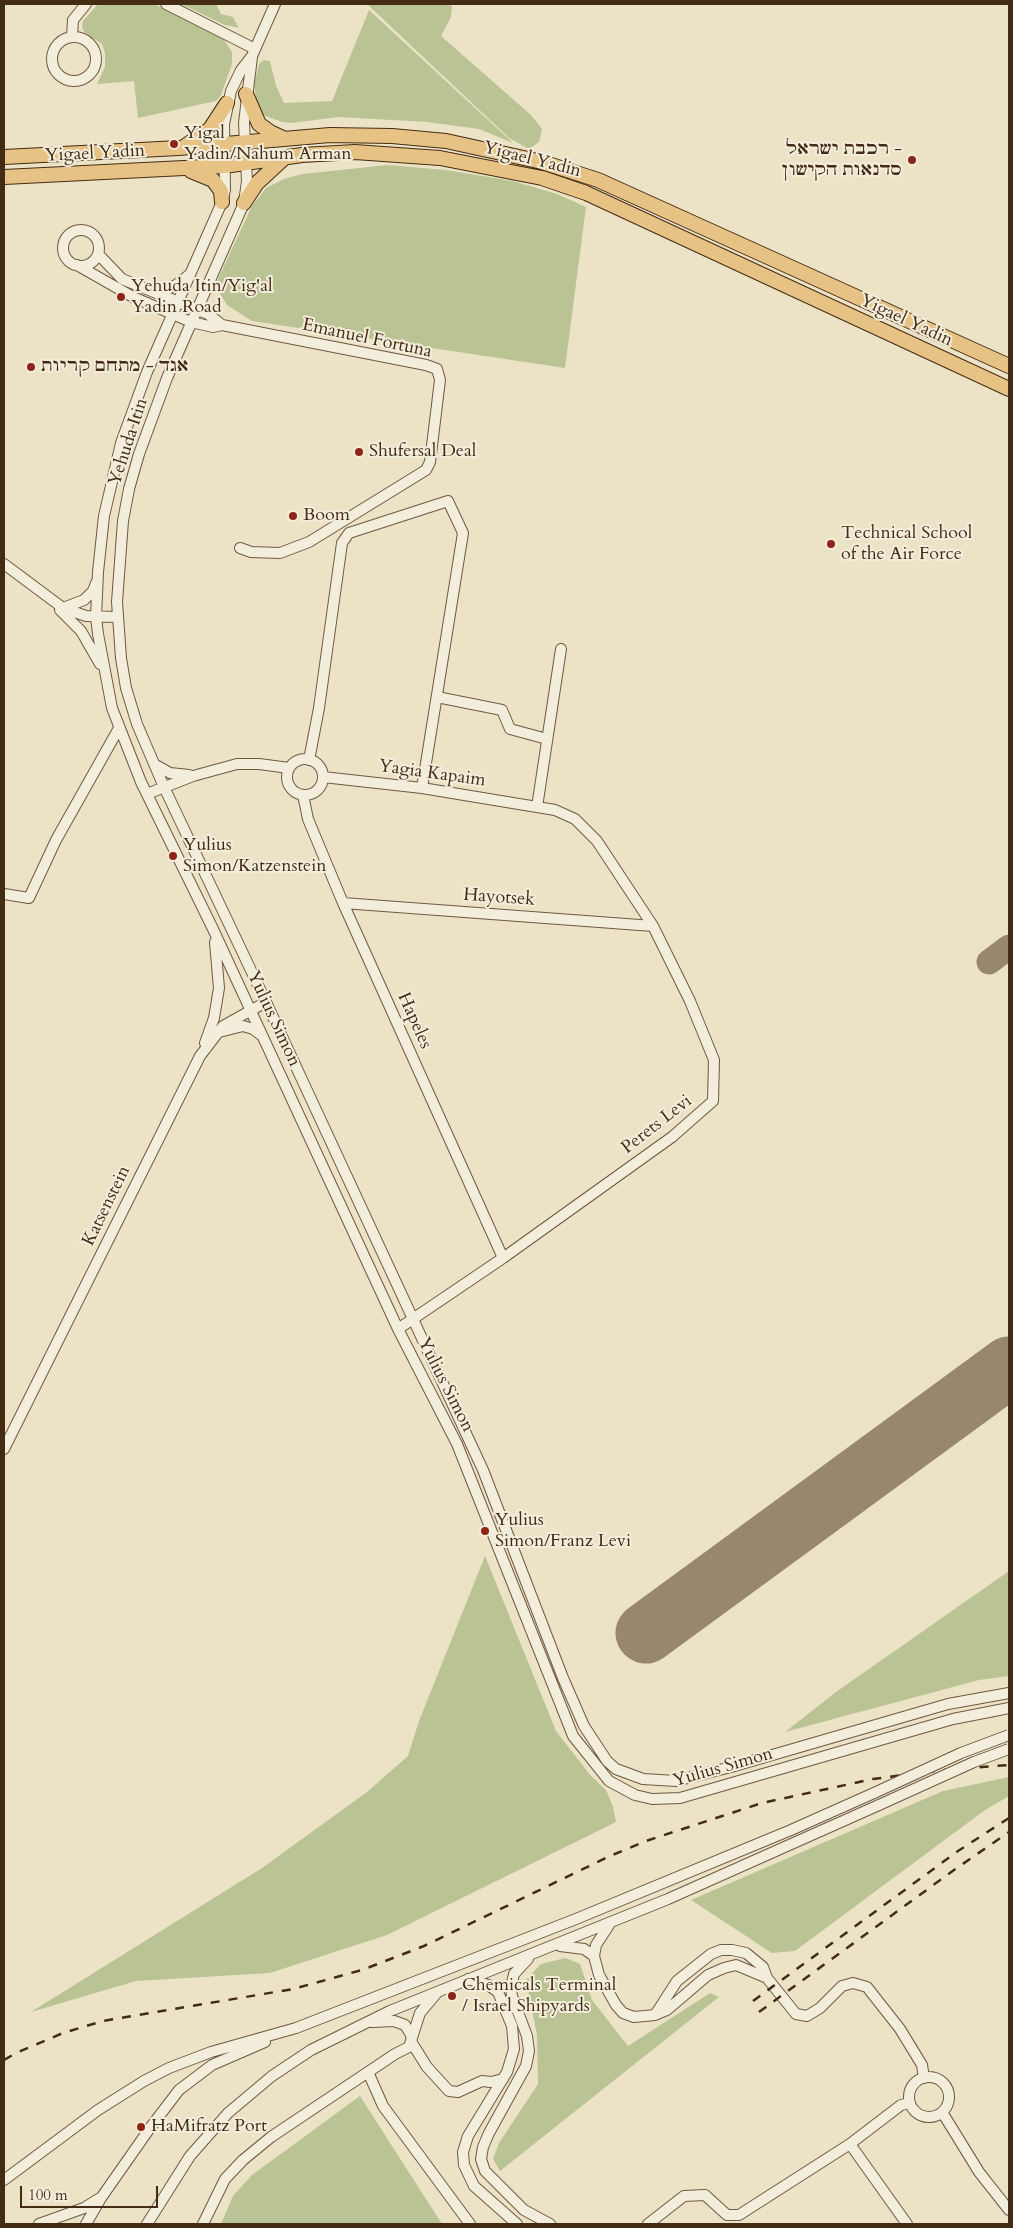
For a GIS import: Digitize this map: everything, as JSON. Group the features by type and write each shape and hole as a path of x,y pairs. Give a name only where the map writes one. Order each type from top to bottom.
{"main road":[{"path":"246,94 260,124 270,132 284,138"},
{"path":"179,148 200,138 210,129 228,103"},
{"name":"Yigael Yadin","path":"4,157 179,148 330,134 392,136 446,141 542,162 598,180 1009,366"},
{"name":"Yigael Yadin","path":"4,176 183,169 348,152 440,158 542,178 586,193 1009,389"},
{"path":"244,203 262,178 284,158"},
{"path":"183,169 213,180 221,191 222,202"}],"street":[{"path":"72,37 73,20 86,4"},
{"path":"166,4 253,52 275,4"},
{"path":"72,37 88,42 96,56 92,73 77,81 61,76 52,62 57,46 72,37"},
{"name":"Yehuda Itin","path":"117,617 118,573 129,489 139,454 167,378 244,203 246,94 253,52"},
{"name":"Yehuda Itin","path":"96,617 98,572 104,516 121,443 172,314 222,202 225,190 223,144 228,103 235,80 253,52"},
{"path":"85,230 94,235 98,242 98,254 88,265 77,265 67,259 63,247 64,241 72,232 85,230"},
{"name":"Emanuel Fortuna","path":"98,254 122,279 215,318 222,325"},
{"name":"Emanuel Fortuna","path":"77,265 133,296 191,322 213,327 222,325 426,365 437,369 440,380 430,462 426,470 309,542 280,553 251,552 240,548"},
{"path":"159,293 176,285 190,275"},
{"path":"309,760 319,708 342,543 349,533 448,501 463,533 422,788"},
{"path":"4,564 52,602 81,631 105,676"},
{"path":"63,608 73,606 89,596 96,583 98,572"},
{"path":"52,602 76,614 96,617 117,617"},
{"name":"Yulius Simon","path":"96,617 105,676 119,728 147,794 264,1037 398,1329 457,1444 573,1736 599,1770 621,1790 652,1799 680,1798 952,1719 1009,1708"},
{"name":"Yulius Simon","path":"117,617 126,688 137,724 153,763 426,1345 486,1479 563,1678 584,1726 607,1762 616,1770 643,1779 662,1781 684,1780 948,1704 1009,1693"},
{"path":"537,807 561,649"},
{"path":"437,697 502,710 510,729 547,739"},
{"path":"4,894 29,898 56,840 119,728"},
{"path":"298,760 309,760 319,766 322,777 319,788 303,795 297,793 289,785 287,779 289,768 298,760"},
{"path":"153,763 170,774 193,776"},
{"path":"147,794 193,776 237,764 259,764 289,768"},
{"name":"Yagia Kapaim","path":"322,777 422,788 537,807"},
{"name":"Hapeles","path":"303,795 308,819 343,903 504,1258"},
{"name":"Perets Levi","path":"398,1329 504,1258 672,1137 713,1101 714,1060 690,1001 652,926 596,841 575,819 555,810 537,807"},
{"name":"Hayotsek","path":"343,903 652,926"},
{"path":"200,1056 214,1018 219,988 213,929"},
{"name":"Katsenstein","path":"4,1449 200,1056 216,1034 230,1020 266,1002"},
{"path":"216,1034 229,1028 243,1026 253,1029 264,1037"},
{"path":"404,1300 416,1308 436,1305"},
{"path":"426,1345 424,1324 436,1305"},
{"path":"86,2224 101,2198 169,2102 188,2082 212,2066 296,2028 576,1919 791,1830 961,1753 1009,1735"},
{"path":"147,2224 190,2156 228,2113 272,2076 311,2050 438,1991 610,1924 974,1762 1009,1749"},
{"path":"610,1924 600,1936 594,1956 599,1975 607,1990 624,2013 634,2017 655,2015 667,2010 708,1974 724,1968 736,1965 767,1978"},
{"path":"554,1946 572,1946 584,1949 594,1956"},
{"path":"655,2015 677,1980 712,1954 721,1950 746,1953 763,1967 767,1978 796,2014 807,2016 820,2008 842,1986 853,1983 867,1987 900,2029 922,2065 924,2078"},
{"path":"535,1953 514,1974 511,1988 527,2036 529,2051 526,2066 489,2133 483,2147 481,2159 485,2171 524,2210 550,2224"},
{"path":"468,1979 488,1985 498,1992 512,2026 514,2049 502,2079 468,2136 463,2152 464,2165 474,2186 517,2224"},
{"path":"203,2224 225,2179 243,2160 271,2137 395,2054 409,2047 412,2043 420,2013 438,1991"},
{"path":"368,2022 401,2022 411,2035 412,2043 427,2067 449,2091 458,2092 476,2084 502,2079"},
{"path":"4,2180 98,2110 144,2081 210,2052 296,2028"},
{"path":"368,2072 383,2106 470,2224"},
{"path":"924,2078 937,2079 946,2088 948,2101 942,2112 936,2116 917,2114 910,2103 910,2090 918,2080 924,2078"},
{"path":"476,2084 482,2089 486,2105"},
{"path":"648,2224 684,2196 705,2196 727,2215 739,2215 850,2144 901,2105 910,2103"},
{"path":"942,2112 979,2172 1009,2210"},
{"path":"850,2144 907,2224"},
{"path":"39,2224 84,2208 101,2198"},
{"path":"141,2224 152,2214"}],"green space":[{"path":"98,4 154,4 221,35 232,52 232,64 221,95 216,101 138,118 134,81 97,84 105,67 105,53 102,44 84,32 82,27 83,21"},
{"path":"181,4 216,4 221,14 233,17 239,28 225,25"},
{"path":"367,4 447,4 452,6 451,17 441,36 531,115 542,129 539,142 529,149 509,138"},
{"path":"369,10 513,143 479,129 427,122 338,117 292,123 282,122 265,116 258,109 254,85 259,64 264,60 270,61 276,86 284,103 332,101"},
{"path":"388,165 446,170 513,181 557,194 586,207 565,368 252,321 227,305 219,292 218,279 252,206 266,188 284,179 302,174"},
{"path":"485,1556 556,1731 591,1776 606,1790 613,1807 616,1822 387,1935 270,1973 136,1981 31,2012 262,1868 367,1792 408,1756 419,1721"},
{"path":"1009,1571 1009,1676 979,1680 785,1732 836,1692"},
{"path":"1009,1777 1009,1796 985,1810 795,1951 772,1953 691,1900 943,1791"},
{"path":"565,1958 580,1964 592,2000 628,2046 710,1993 719,1997 500,2171 493,2159 499,2143 538,2084 537,2035 526,1980 541,1964"},
{"path":"360,2096 442,2224 221,2224 233,2196 252,2175"}],"taxiway":[{"path":"989,962 1009,947"}],"runway":[{"path":"646,1633 1009,1367"}],"railway":[{"path":"4,2060 63,2033 103,2021 293,1989 362,1970 424,1946 610,1856 646,1841 762,1803 873,1779 942,1770 1009,1765"},
{"path":"753,2001 958,1851 1009,1818"},
{"path":"759,2012 1009,1832"}],"place":[{"name":"Yigal Yadin/Nahum Arman","path":"174,144"},
{"name":"רכבת ישראל - סדנאות הקישון","path":"912,160"},
{"name":"Yehuda Itin/Yig'al Yadin Road","path":"121,297"},
{"name":"אגד - מתחם קריות","path":"31,367"},
{"name":"Shufersal Deal","path":"359,452"},
{"name":"Boom","path":"293,516"},
{"name":"Technical School of the Air Force","path":"831,544"},
{"name":"Yulius Simon/Katzenstein","path":"173,856"},
{"name":"Yulius Simon/Franz Levi","path":"485,1531"},
{"name":"Chemicals Terminal / Israel Shipyards","path":"452,1996"},
{"name":"HaMifratz Port","path":"141,2127"}]}
